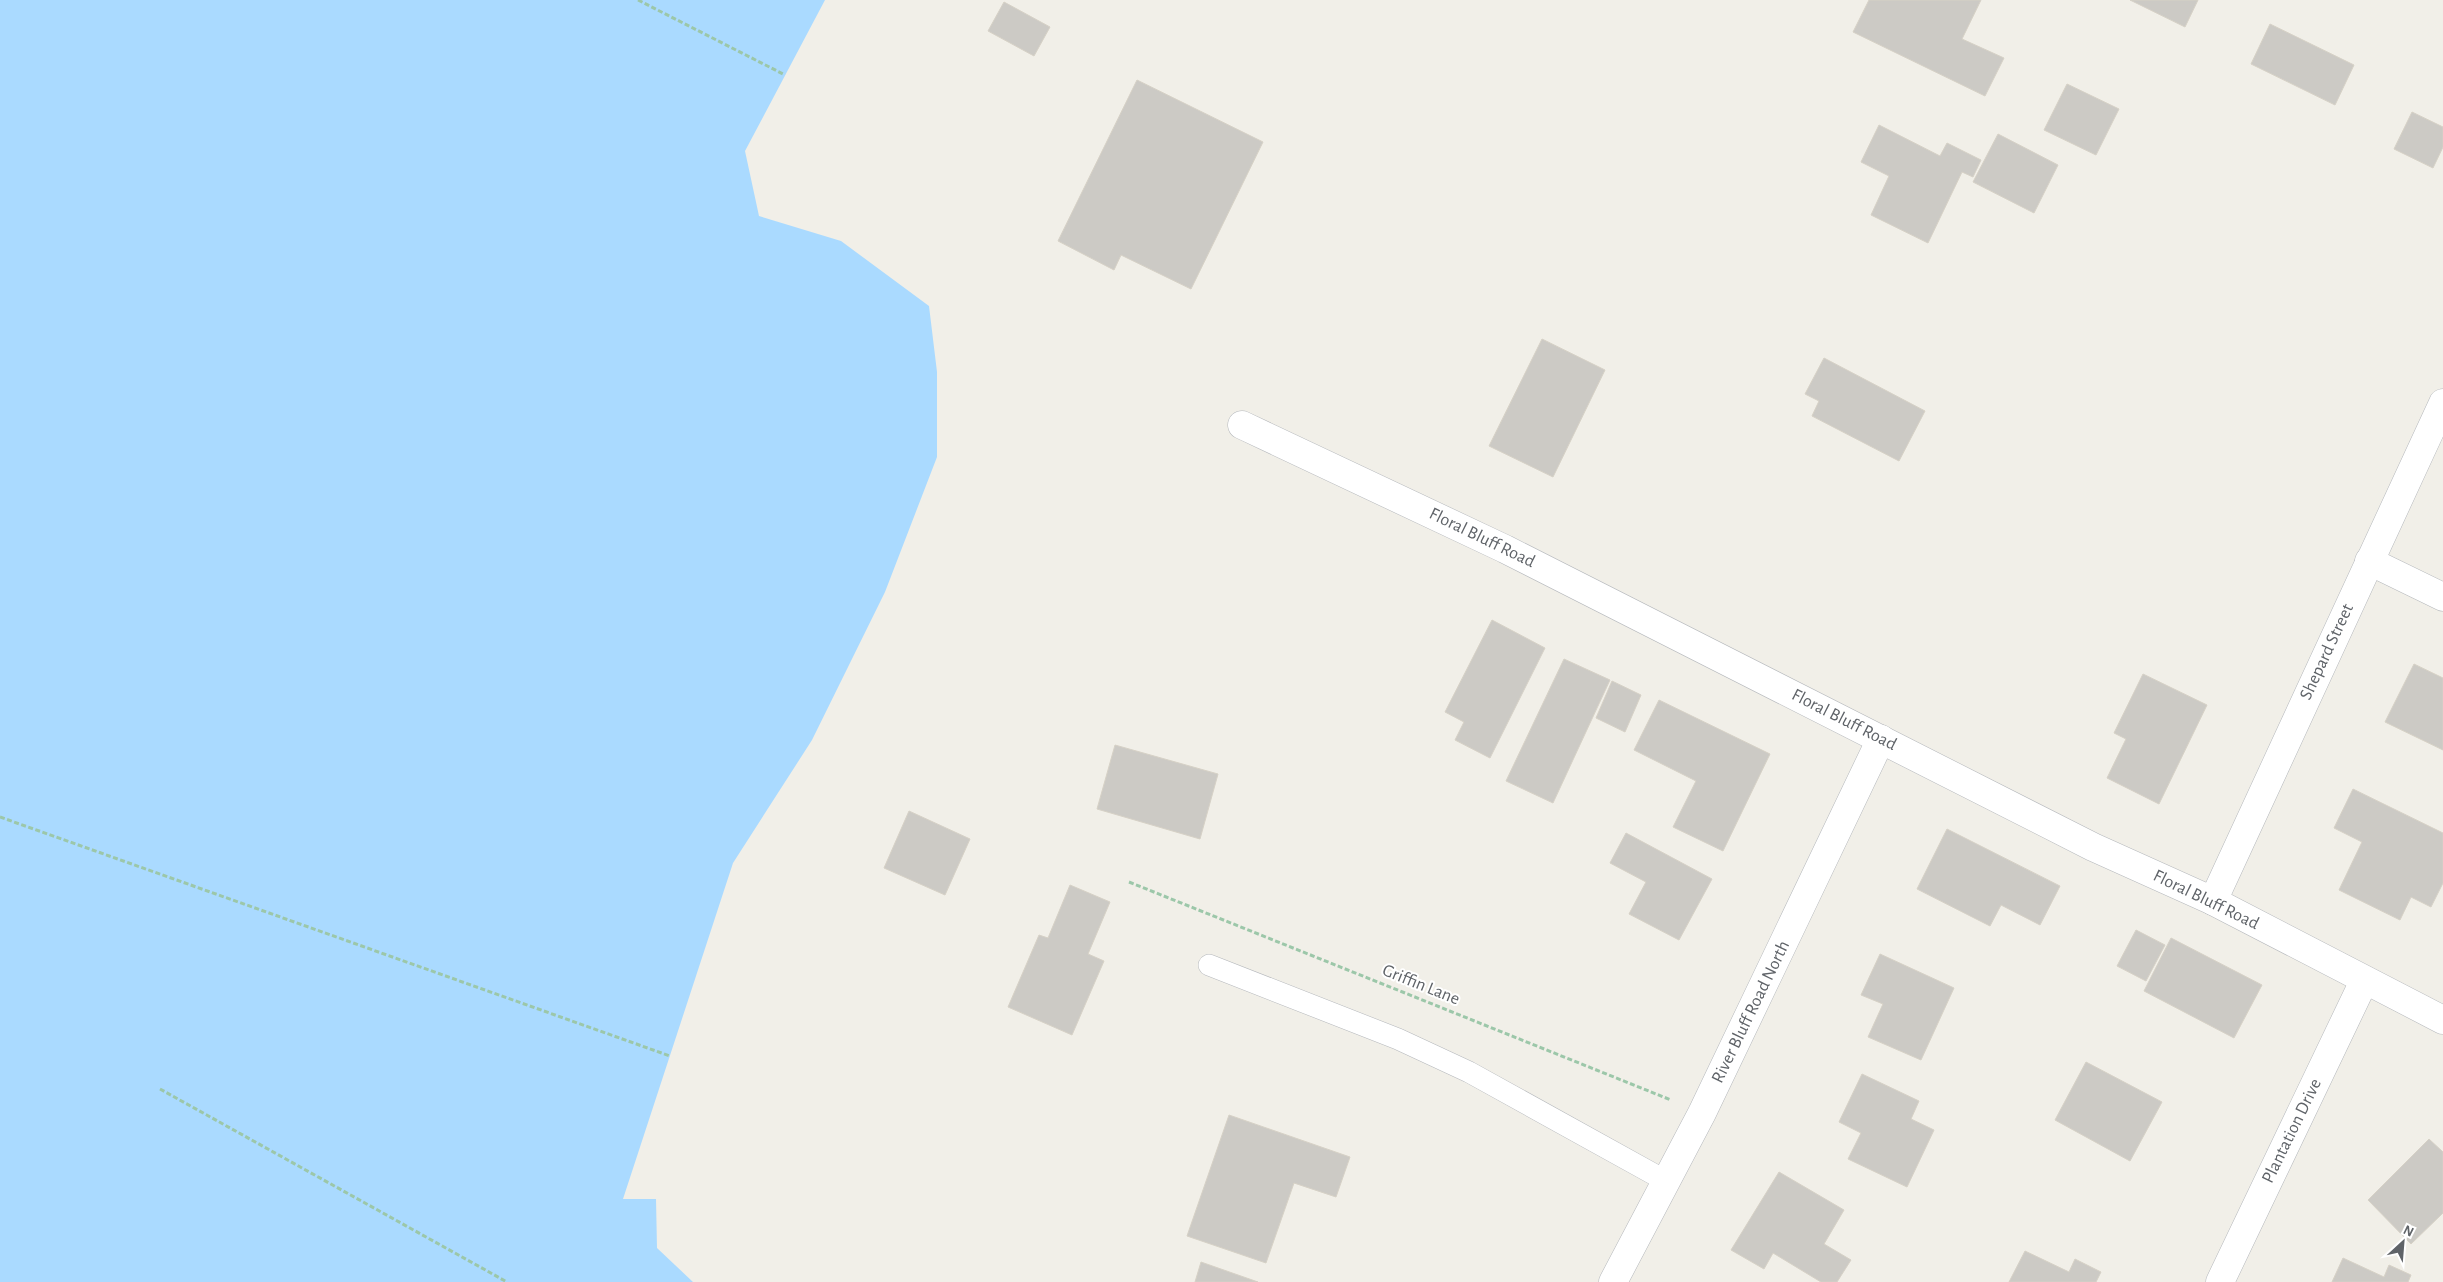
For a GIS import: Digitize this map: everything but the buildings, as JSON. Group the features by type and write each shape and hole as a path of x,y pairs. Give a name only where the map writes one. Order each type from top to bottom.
{"street":[{"name":"Shepard Street","path":"2213,901 2443,403"},
{"name":"Floral Bluff Road","path":"1242,425 1505,549 2094,847 2213,901 2364,981 2443,1020"},
{"path":"2369,561 2443,597"},
{"name":"River Bluff Road North","path":"1613,1282 1702,1113 1881,739"},
{"name":"Plantation Drive","path":"2220,1282 2364,981"}],"lane":[{"path":"1209,966 1398,1039 1469,1072 1666,1181"}],"path":[{"path":"638,0 785,75"},
{"path":"0,817 670,1056"},
{"name":"Griffin Lane","path":"1129,882 1702,1113"},
{"path":"160,1089 507,1282"}],"water":[{"path":"0,0 825,0 745,151 759,216 841,241 929,306 937,372 937,457 885,592 812,740 733,863 623,1199 656,1199 657,1248 693,1282 0,1282"}]}
